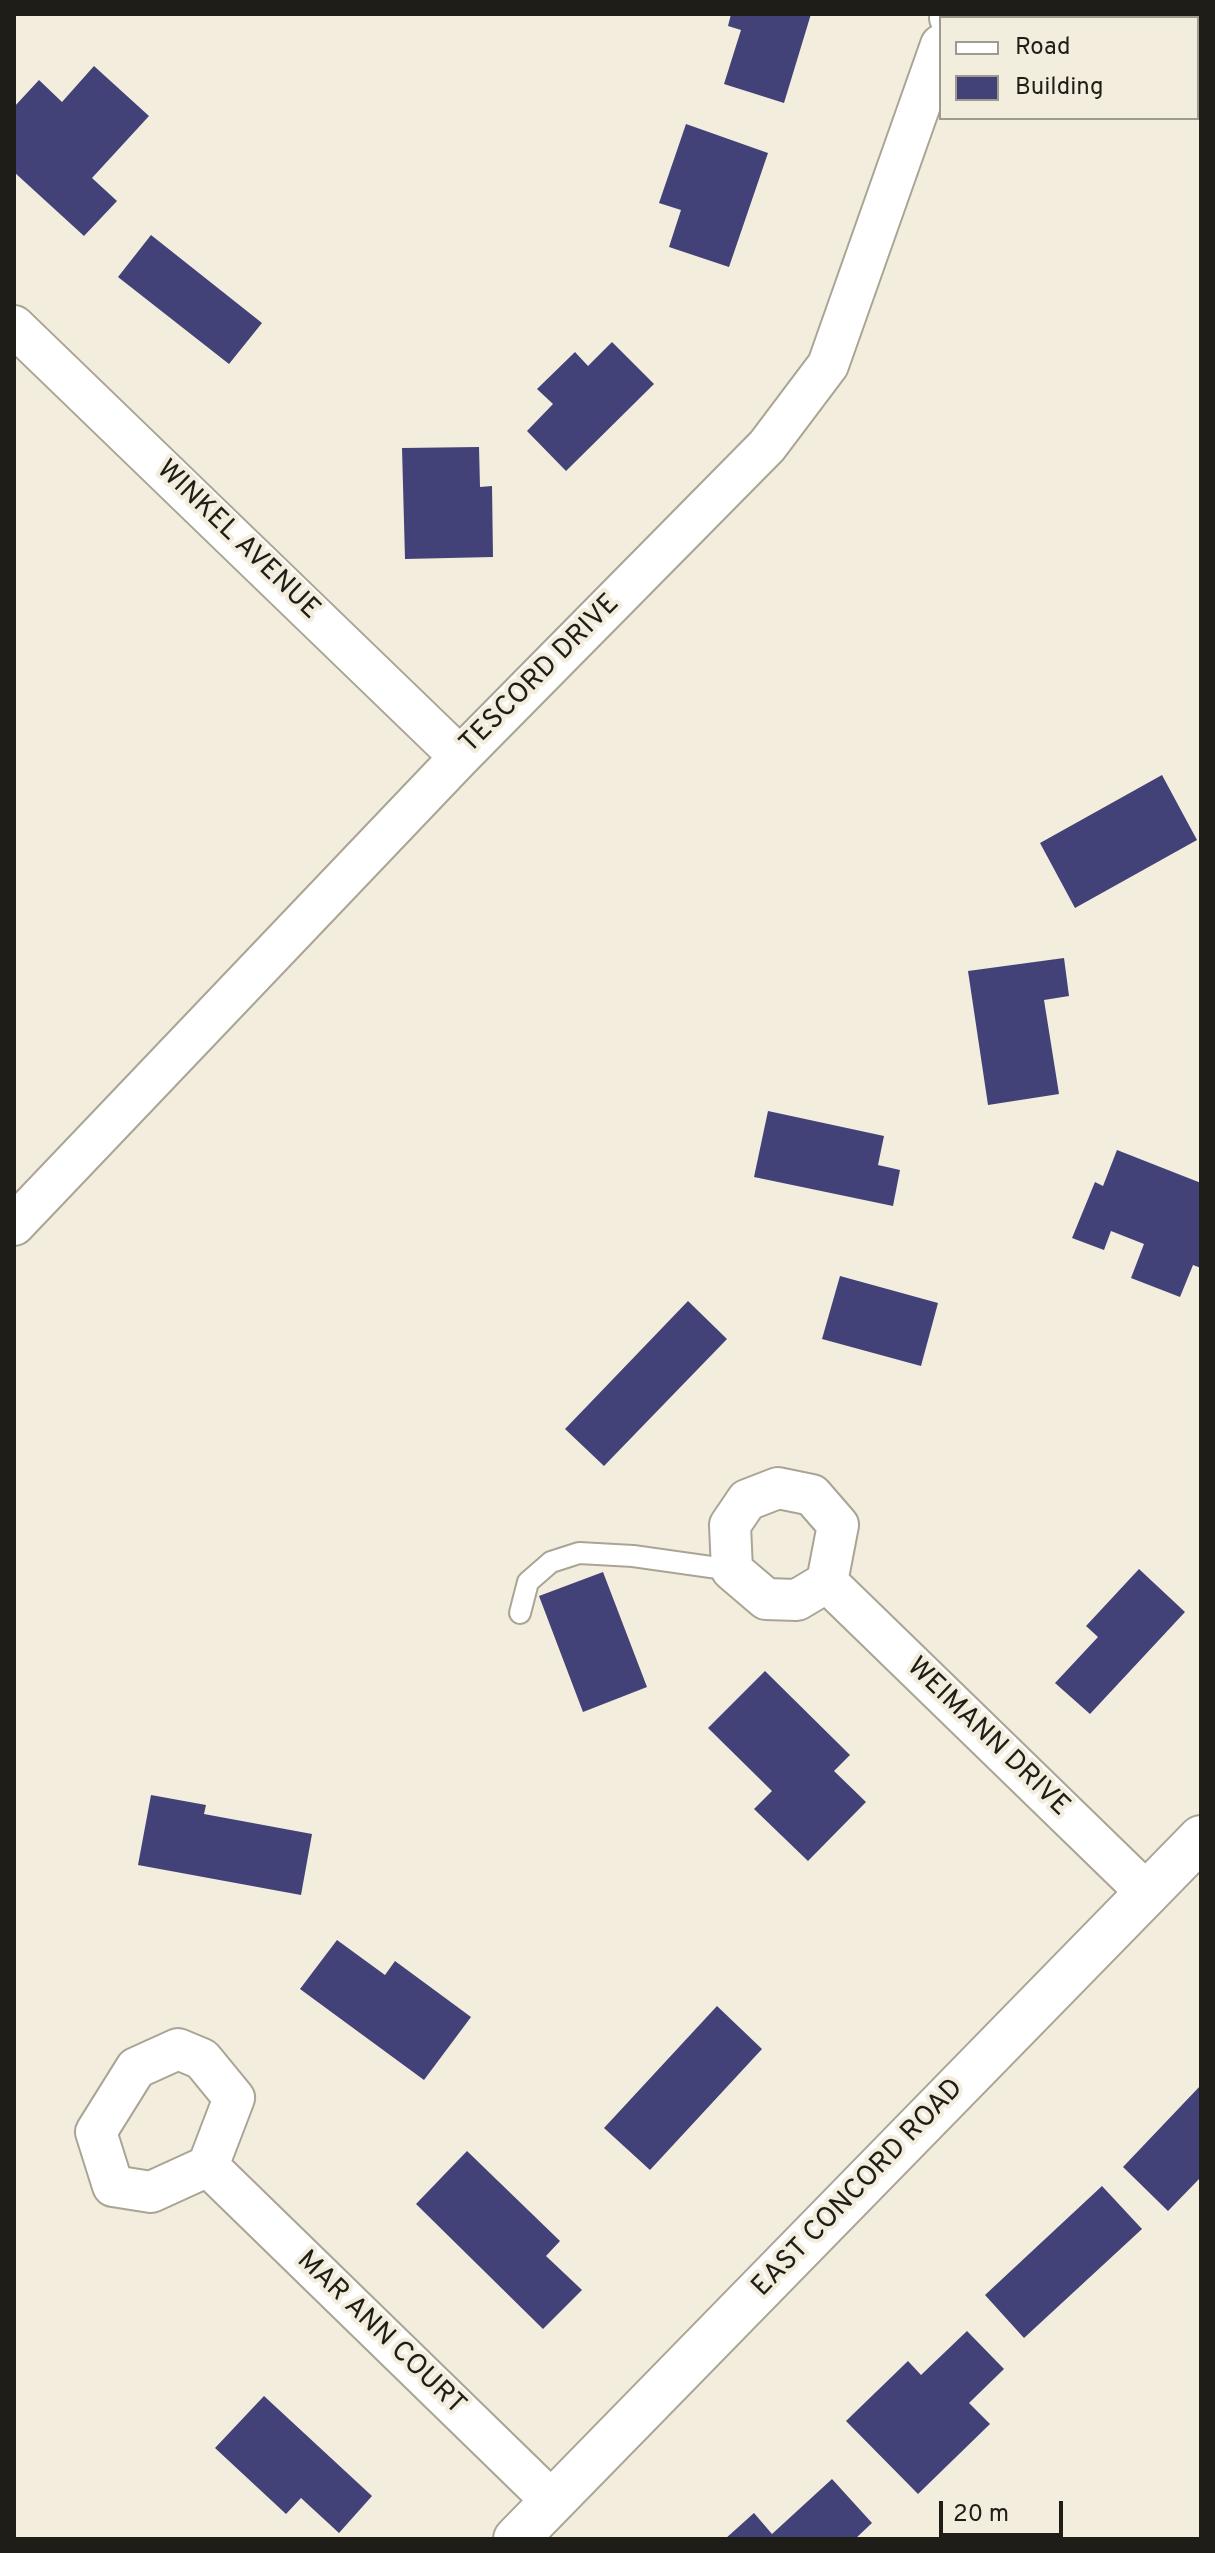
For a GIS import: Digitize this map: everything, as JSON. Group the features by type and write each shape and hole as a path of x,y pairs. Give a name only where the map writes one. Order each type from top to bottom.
{"street":[{"name":"TESCORD DRIVE","path":"14,1225 460,757 767,446 828,365 939,51"},
{"name":"WINKEL AVENUE","path":"14,326 460,757"},
{"path":"778,1488 812,1495 838,1525 827,1582 797,1600 766,1599 732,1570 730,1525 747,1500 778,1488"},
{"name":"WEIMANN DRIVE","path":"827,1582 1147,1893"},
{"name":"EAST CONCORD ROAD","path":"516,2539 1201,1838"},
{"name":"MAR ANN COURT","path":"208,2166 553,2502"}],"lane":[{"path":"520,1613 528,1582 551,1562 579,1553 633,1556 732,1570"}],"building":[{"path":"731,14 811,14 784,103 724,84 741,30 728,26"},
{"path":"94,66 149,116 92,178 117,201 84,236 14,172 14,107 39,80 62,102"},
{"path":"686,124 768,153 729,267 669,247 681,210 659,203"},
{"path":"151,235 262,323 229,364 118,277"},
{"path":"612,342 654,384 566,471 527,431 553,404 537,389 575,352 588,366"},
{"path":"479,447 480,487 492,486 493,557 405,559 402,448"},
{"path":"1162,775 1197,840 1075,908 1040,843"},
{"path":"1064,958 1069,996 1044,1000 1059,1094 988,1105 968,971"},
{"path":"768,1111 884,1136 878,1165 900,1170 893,1206 754,1177"},
{"path":"1117,1150 1201,1183 1201,1268 1193,1265 1180,1297 1131,1278 1144,1244 1111,1231 1104,1250 1072,1238 1095,1182 1103,1186"},
{"path":"840,1276 938,1303 921,1366 822,1339"},
{"path":"688,1301 727,1339 604,1466 565,1429"},
{"path":"1139,1569 1185,1612 1090,1714 1055,1683 1098,1637 1086,1626"},
{"path":"603,1572 647,1687 583,1712 539,1596"},
{"path":"765,1671 850,1755 834,1771 866,1802 808,1861 754,1809 772,1791 708,1728"},
{"path":"151,1795 206,1805 204,1814 312,1834 301,1895 138,1865"},
{"path":"337,1940 385,1975 395,1961 471,2017 424,2080 300,1989"},
{"path":"717,2006 762,2049 650,2170 604,2128"},
{"path":"1201,2085 1201,2177 1168,2211 1123,2167"},
{"path":"467,2151 560,2241 546,2256 582,2290 543,2329 416,2204"},
{"path":"1102,2186 1142,2229 1024,2338 985,2295"},
{"path":"967,2331 1004,2369 969,2403 990,2424 918,2494 846,2421 908,2361 921,2375"},
{"path":"264,2396 372,2496 339,2533 301,2498 286,2514 215,2448"},
{"path":"832,2479 872,2523 855,2539 725,2539 754,2513 772,2534"}]}
